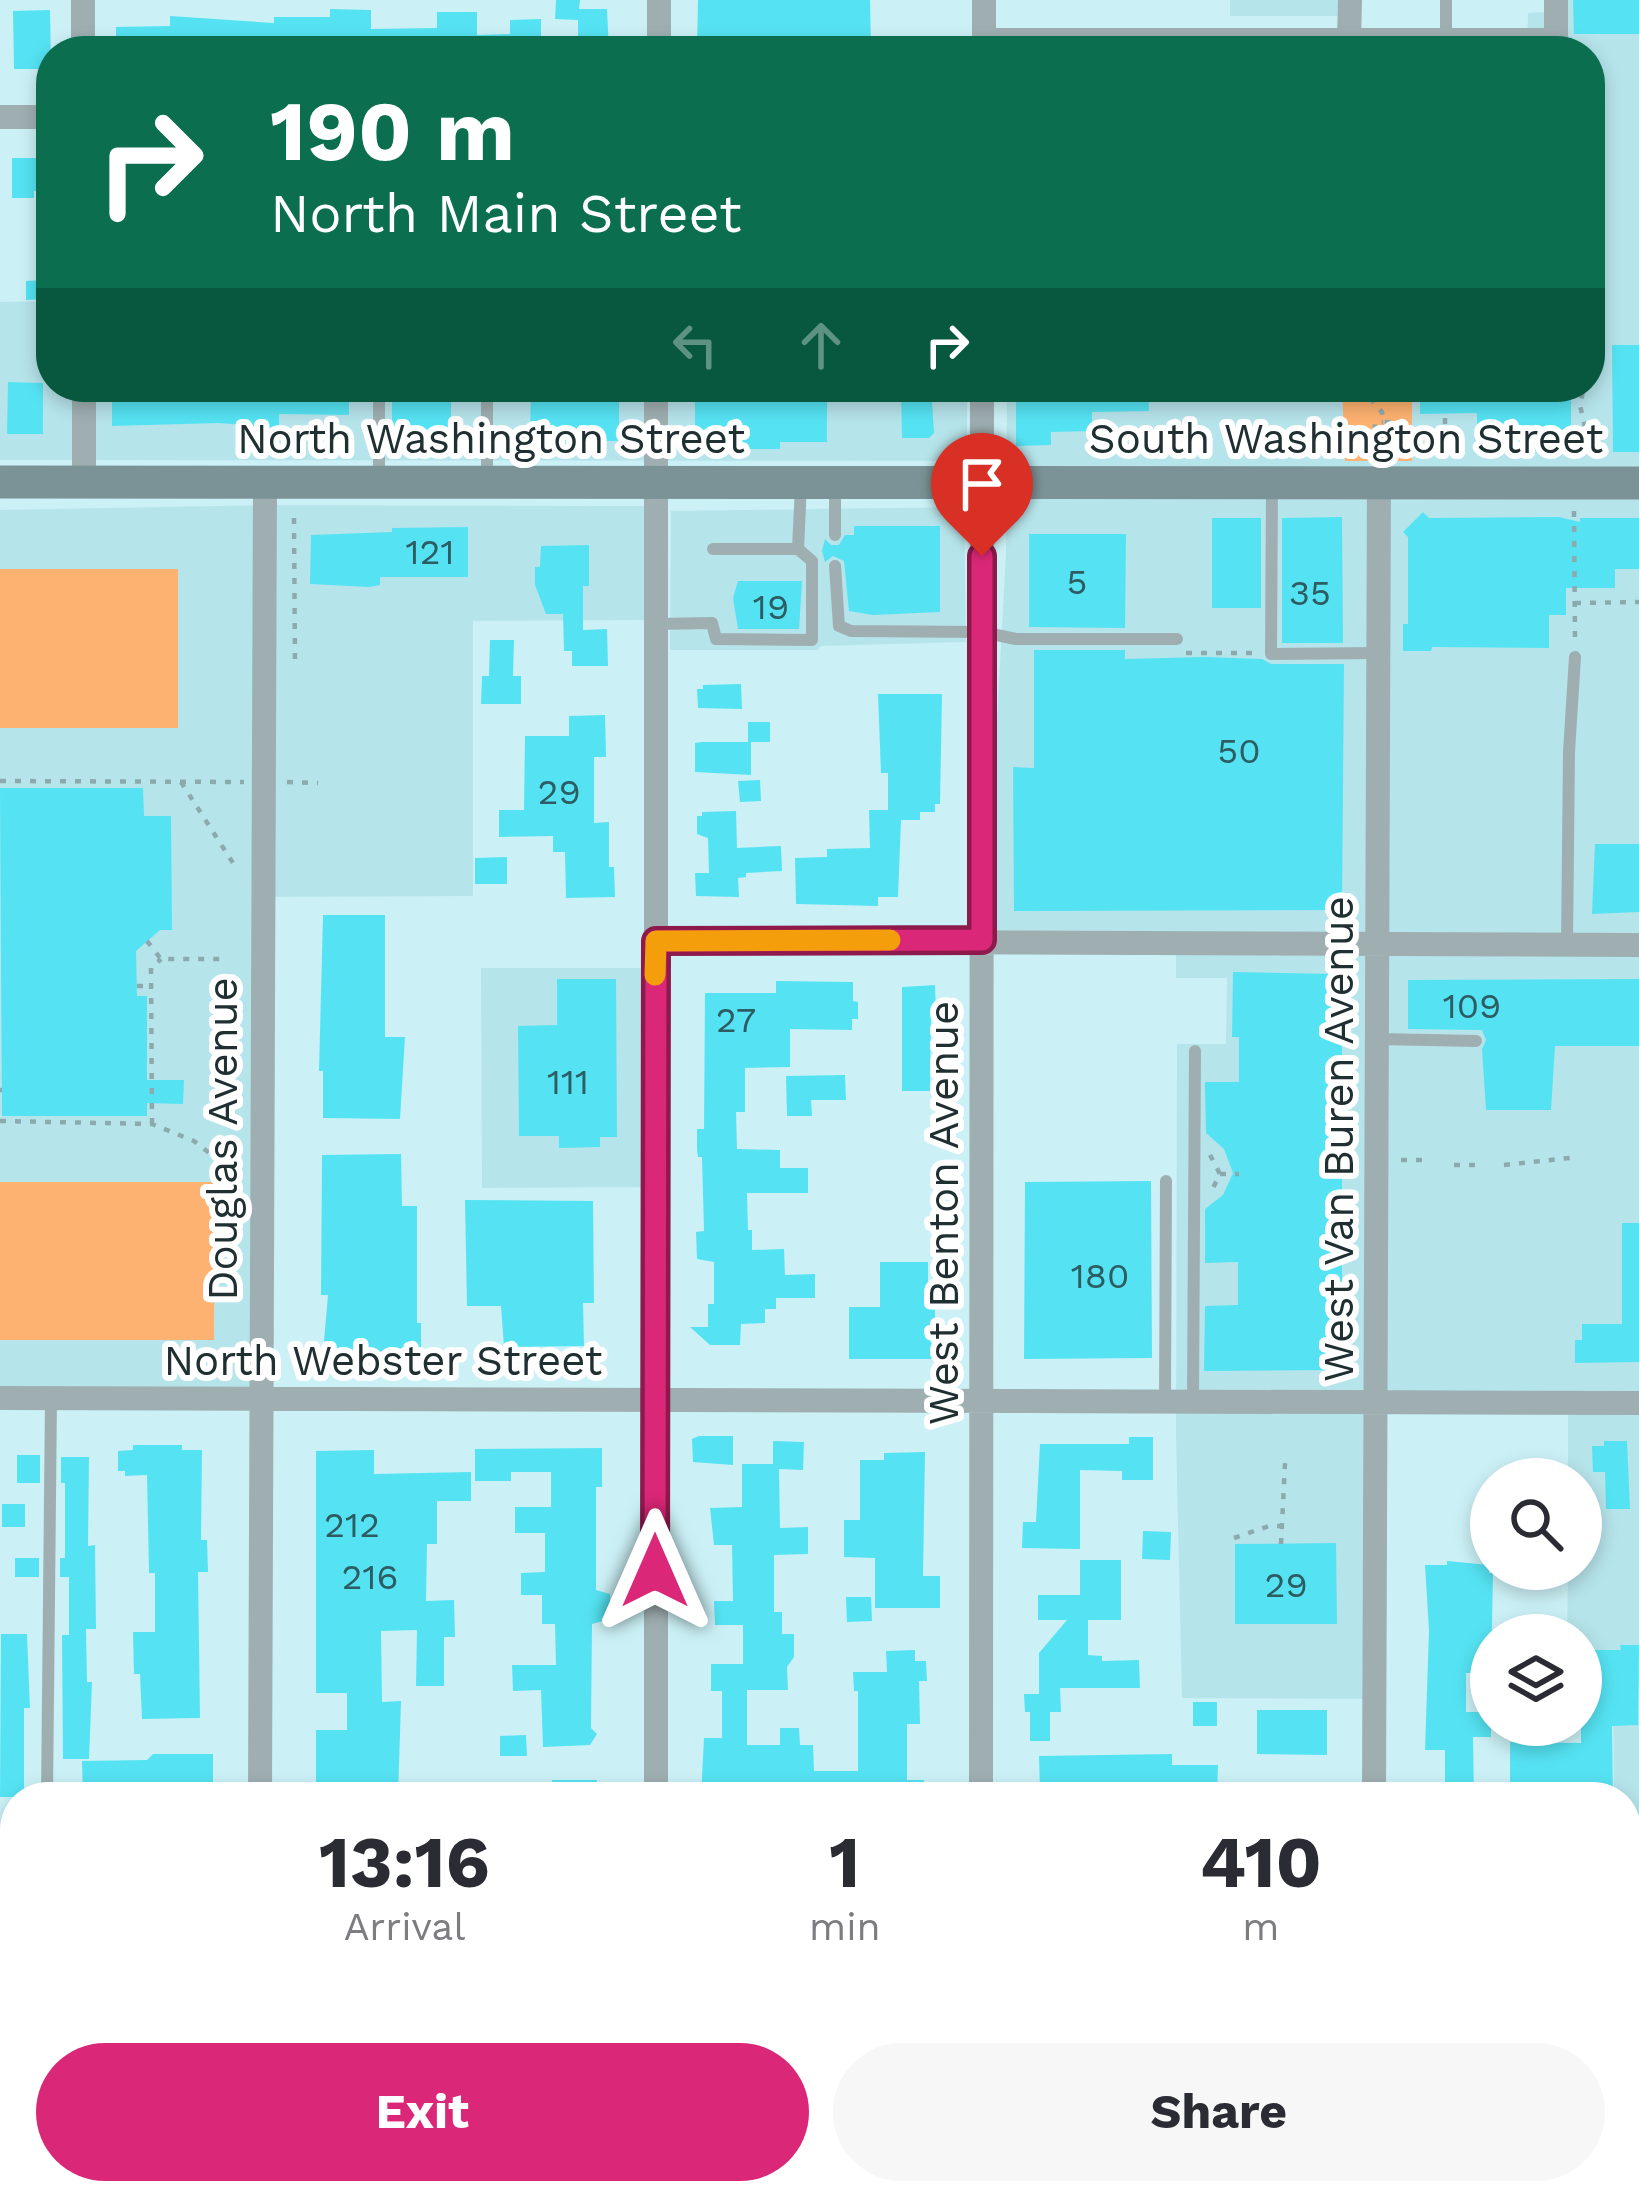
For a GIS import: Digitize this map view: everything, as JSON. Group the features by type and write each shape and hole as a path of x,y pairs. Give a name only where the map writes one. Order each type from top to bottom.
{"main road":[{"name":"South Washington Street","path":"982,484 1272,482 1380,470 1574,497 1639,483"},
{"name":"North Washington Street","path":"0,482 982,484"}],"street":[{"path":"83,0 83,36"},
{"path":"659,0 659,36"},
{"path":"984,0 984,36"},
{"path":"1349,36 1350,0"},
{"path":"1556,0 1556,36"},
{"path":"0,117 36,117"},
{"path":"84,402 84,482"},
{"path":"656,402 656,1782"},
{"name":"West Benton Avenue","path":"981,1782 982,402"},
{"name":"West Van Buren Avenue","path":"1374,1782 1380,470"},
{"name":"Douglas Avenue","path":"260,1782 265,482"},
{"path":"656,941 1639,945"},
{"name":"North Webster Street","path":"0,1398 1639,1403"}],"lane":[{"path":"1446,0 1446,36"},
{"path":"379,402 379,482"},
{"path":"487,402 487,483"},
{"path":"1272,482 1271,653 1378,653"},
{"path":"818,484 835,535"},
{"path":"798,549 818,484"},
{"path":"657,624 712,623 716,639 812,640 812,561 798,549 713,549"},
{"path":"835,566 838,626 851,631 982,632 1016,639 1178,639"},
{"path":"1567,945 1568,772 1575,657"},
{"path":"1378,1040 1476,1041"},
{"path":"1193,1402 1195,1051"},
{"path":"1166,1181 1166,1402"},
{"path":"47,1782 51,1398"}],"path":[{"path":"1373,402 1383,422 1375,422 1374,443 1383,444 1380,470"},
{"path":"1575,657 1576,446 1585,427 1581,402"},
{"path":"1445,418 1445,458"},
{"path":"294,518 295,668"},
{"path":"1575,603 1639,602"},
{"path":"0,781 10,785 231,782"},
{"path":"181,782 233,863"},
{"path":"274,782 318,782"},
{"path":"147,941 160,959"},
{"path":"152,1124 152,968 160,959 221,959"},
{"path":"136,986 152,986"},
{"path":"0,1120 152,1124 194,1141 232,1171"},
{"path":"1504,1165 1578,1157"},
{"path":"1401,1160 1424,1160"},
{"path":"1454,1165 1475,1165"},
{"path":"1220,1174 1239,1174"},
{"path":"1281,1544 1285,1462"},
{"path":"1234,1538 1269,1526 1285,1526"}],"shaded area":[{"path":"1230,0 1354,0 1354,16 1230,16"},
{"path":"1548,0 1639,0 1639,1782 1614,1782 1613,1695 1602,1695 1602,1614 1567,1614 1568,1590 1602,1590 1602,1458 1568,1458 1568,1404 1375,1403 1380,1699 1182,1698 1176,1436 1177,1044 1226,1044 1227,978 1176,978 1176,942 985,940 1006,553 1007,402 1343,402 1346,461 1412,460 1412,402 1605,402 1605,36 1527,36 1528,13 1547,12"},
{"path":"36,301 36,402 967,402 967,461 0,460 0,302"},
{"path":"1343,402 1412,402 1412,461 1345,461"},
{"path":"653,506 649,620 473,621 473,896 261,897 257,1399 0,1397 0,510"},
{"path":"964,507 966,642 821,646 818,650 670,650 671,511"},
{"path":"0,569 178,569 178,728 0,728"},
{"path":"481,968 652,968 651,1187 482,1188"},
{"path":"0,1182 215,1182 214,1340 0,1340"}],"building":[{"path":"556,0 580,0 579,9 607,9 608,36 578,36 578,20 555,19"},
{"path":"698,0 870,0 871,36 697,36"},
{"path":"1573,0 1639,0 1639,34 1574,34"},
{"path":"330,9 371,10 371,29 437,28 437,12 477,12 477,35 510,34 510,20 541,19 541,36 116,36 116,27 170,26 170,16 274,23 274,17 330,17"},
{"path":"50,10 50,36 36,36 36,69 14,69 13,11"},
{"path":"12,158 36,158 34,198 12,198"},
{"path":"36,280 36,299 26,300 26,281"},
{"path":"1612,345 1639,345 1639,452 1613,452"},
{"path":"8,382 36,383 36,402 43,402 43,434 7,434"},
{"path":"112,402 349,402 349,415 279,414 279,428 219,423 112,426"},
{"path":"392,402 451,402 451,436 441,436 441,443 400,444 399,435 392,435"},
{"path":"531,402 619,402 619,441 530,440"},
{"path":"695,402 827,402 827,442 780,442 780,449 742,449 742,442 695,442"},
{"path":"901,402 932,402 934,433 929,438 902,438"},
{"path":"1016,402 1149,402 1149,411 1092,412 1092,431 1051,432 1051,445 1016,446"},
{"path":"1420,402 1571,402 1571,447 1508,444 1499,435 1489,435 1489,425 1477,425 1477,413 1420,414"},
{"path":"1423,512 1429,518 1559,517 1580,522 1580,518 1639,518 1639,569 1615,569 1615,588 1566,588 1566,615 1549,615 1549,648 1403,651 1403,624 1408,624 1408,537 1403,532"},
{"path":"1342,517 1343,643 1282,643 1282,518"},
{"path":"1212,518 1261,518 1261,608 1212,608"},
{"path":"854,526 940,526 940,612 873,615 849,611 844,561 833,556 825,562 822,551 825,539 839,545 845,535 854,535"},
{"path":"468,527 468,577 380,577 380,585 369,587 310,584 311,535"},
{"path":"1029,534 1126,534 1125,628 1029,627"},
{"path":"589,545 583,630 607,629 608,666 572,666 572,651 564,651 563,614 546,614 535,585 541,546"},
{"path":"738,581 802,581 799,629 738,629 733,598"},
{"path":"490,640 514,640 513,676 521,676 521,704 481,704 482,676 489,676"},
{"path":"1034,650 1125,650 1125,659 1205,657 1262,659 1271,664 1344,664 1342,910 1014,911 1013,767 1034,768"},
{"path":"741,684 742,709 698,708 697,689 703,685"},
{"path":"878,694 942,694 940,804 935,804 935,812 920,812 920,820 901,820 898,897 878,897 878,906 796,904 795,858 827,857 827,849 870,848 869,810 888,810 888,773 881,773"},
{"path":"605,715 606,757 594,757 594,823 609,822 615,897 566,898 565,852 553,852 553,836 499,837 499,810 524,810 525,736 569,736 569,716"},
{"path":"748,722 770,722 770,742 748,742"},
{"path":"751,742 751,775 695,772 695,743"},
{"path":"760,780 761,801 740,802 738,781"},
{"path":"0,788 143,788 144,816 171,816 172,930 160,930 136,951 137,996 147,996 147,1080 184,1080 183,1104 147,1103 147,1116 2,1116"},
{"path":"736,811 737,848 781,846 782,871 746,873 738,878 739,897 696,896 695,873 709,873 708,838 697,834 697,816"},
{"path":"1595,844 1639,844 1639,912 1592,914"},
{"path":"507,857 507,884 475,884 475,858"},
{"path":"323,915 385,915 385,1037 405,1037 400,1119 323,1118 323,1071 319,1071"},
{"path":"1233,972 1334,974 1342,984 1342,1360 1333,1370 1204,1371 1205,1306 1238,1305 1238,1262 1205,1263 1205,1209 1223,1195 1233,1173 1224,1149 1206,1133 1205,1082 1239,1082 1239,1037 1232,1037"},
{"path":"557,979 616,979 617,1137 600,1137 600,1147 559,1148 559,1136 519,1136 518,1026 557,1025"},
{"path":"1639,979 1639,1046 1555,1046 1551,1110 1486,1110 1482,1030 1408,1029 1408,980"},
{"path":"776,981 853,982 853,1001 858,1002 852,1030 790,1029 790,1067 745,1068 745,1112 736,1112 737,1149 780,1150 780,1168 808,1168 808,1193 747,1193 748,1230 752,1230 752,1250 784,1249 785,1275 815,1274 815,1298 776,1298 776,1309 765,1309 765,1323 741,1324 740,1345 710,1345 690,1327 708,1327 708,1304 714,1304 714,1262 697,1259 696,1232 704,1231 697,1129 704,1129 705,993 776,993"},
{"path":"935,985 930,1091 902,1091 902,987"},
{"path":"845,1075 846,1100 811,1100 812,1116 787,1116 786,1076"},
{"path":"401,1154 402,1206 417,1206 421,1352 323,1352 328,1295 321,1295 322,1155"},
{"path":"1151,1181 1152,1358 1024,1359 1025,1182"},
{"path":"465,1200 593,1201 594,1303 583,1303 584,1346 504,1347 501,1306 467,1306"},
{"path":"1622,1223 1639,1223 1639,1362 1575,1363 1575,1340 1582,1340 1582,1324 1622,1324"},
{"path":"880,1262 928,1262 928,1307 935,1307 935,1359 849,1359 849,1307 880,1307"},
{"path":"733,1436 733,1465 693,1462 692,1439"},
{"path":"1129,1437 1153,1437 1153,1480 1122,1480 1122,1471 1080,1470 1080,1549 1022,1548 1023,1522 1036,1522 1040,1444 1129,1444"},
{"path":"773,1441 804,1442 803,1470 779,1469 780,1528 808,1527 808,1554 774,1555 774,1612 782,1612 782,1634 794,1634 794,1657 787,1667 788,1690 747,1690 747,1745 780,1745 780,1728 799,1728 800,1745 813,1745 814,1771 858,1771 858,1691 854,1691 853,1672 887,1672 886,1651 915,1650 915,1661 926,1661 927,1681 919,1681 920,1724 907,1724 907,1780 924,1782 702,1782 704,1738 722,1738 722,1691 711,1691 711,1664 743,1664 743,1625 715,1625 714,1601 733,1601 732,1545 714,1545 710,1508 742,1507 742,1464 773,1464"},
{"path":"1604,1441 1627,1441 1630,1509 1606,1509 1602,1458 1592,1458 1592,1446 1604,1446"},
{"path":"133,1445 202,1450 201,1540 207,1540 208,1572 198,1572 200,1718 142,1719 133,1632 155,1632 155,1573 149,1573 147,1475 125,1476 125,1471 118,1471 118,1451 133,1450"},
{"path":"602,1448 602,1487 596,1487 596,1590 610,1594 610,1619 592,1624 591,1728 597,1734 590,1745 543,1747 541,1690 513,1691 512,1665 556,1665 555,1624 542,1624 542,1595 521,1595 521,1573 545,1572 545,1533 515,1533 515,1507 551,1507 551,1472 511,1472 511,1481 475,1481 475,1449"},
{"path":"374,1450 374,1474 471,1472 471,1501 437,1501 437,1544 427,1544 426,1601 454,1600 455,1637 444,1637 444,1686 416,1686 417,1630 381,1631 382,1702 401,1701 398,1782 316,1782 316,1730 347,1730 347,1693 316,1693 316,1451"},
{"path":"925,1452 923,1576 940,1576 940,1608 875,1608 875,1558 844,1557 844,1520 860,1520 860,1460 884,1460 884,1453"},
{"path":"17,1455 40,1455 40,1483 17,1483"},
{"path":"61,1457 89,1457 88,1546 95,1545 96,1629 86,1629 87,1682 92,1682 89,1759 63,1759 62,1635 69,1635 69,1577 60,1577 60,1558 65,1558"},
{"path":"2,1504 25,1504 25,1527 2,1527"},
{"path":"1143,1531 1171,1532 1170,1560 1142,1559"},
{"path":"1336,1543 1337,1624 1235,1624 1235,1544"},
{"path":"15,1558 39,1558 39,1577 15,1577"},
{"path":"1080,1560 1121,1560 1121,1620 1088,1620 1088,1655 1102,1656 1102,1661 1139,1660 1140,1688 1060,1688 1061,1712 1050,1712 1050,1741 1030,1741 1030,1712 1025,1712 1024,1694 1039,1694 1039,1653 1067,1620 1038,1620 1038,1595 1080,1595"},
{"path":"1470,1563 1470,1590 1493,1590 1492,1614 1470,1614 1466,1712 1470,1712 1474,1782 1445,1782 1445,1750 1425,1750 1429,1630 1425,1565"},
{"path":"846,1597 871,1597 872,1621 847,1622"},
{"path":"1,1634 27,1634 30,1708 24,1708 24,1782 0,1782"},
{"path":"1639,1645 1638,1725 1612,1726 1613,1782 1510,1782 1510,1746 1602,1746 1602,1650"},
{"path":"1193,1702 1217,1702 1217,1726 1193,1726"},
{"path":"1257,1710 1327,1710 1327,1755 1257,1754"},
{"path":"526,1735 527,1756 500,1756 500,1736"},
{"path":"153,1754 213,1754 213,1782 83,1782 82,1761 147,1760"},
{"path":"1172,1754 1172,1765 1218,1765 1217,1782 1040,1782 1039,1756"}],"slow traffic":[{"path":"655,975 656,941 890,940"}],"route":[{"path":"655,1571 656,941 982,940 982,556"}]}
